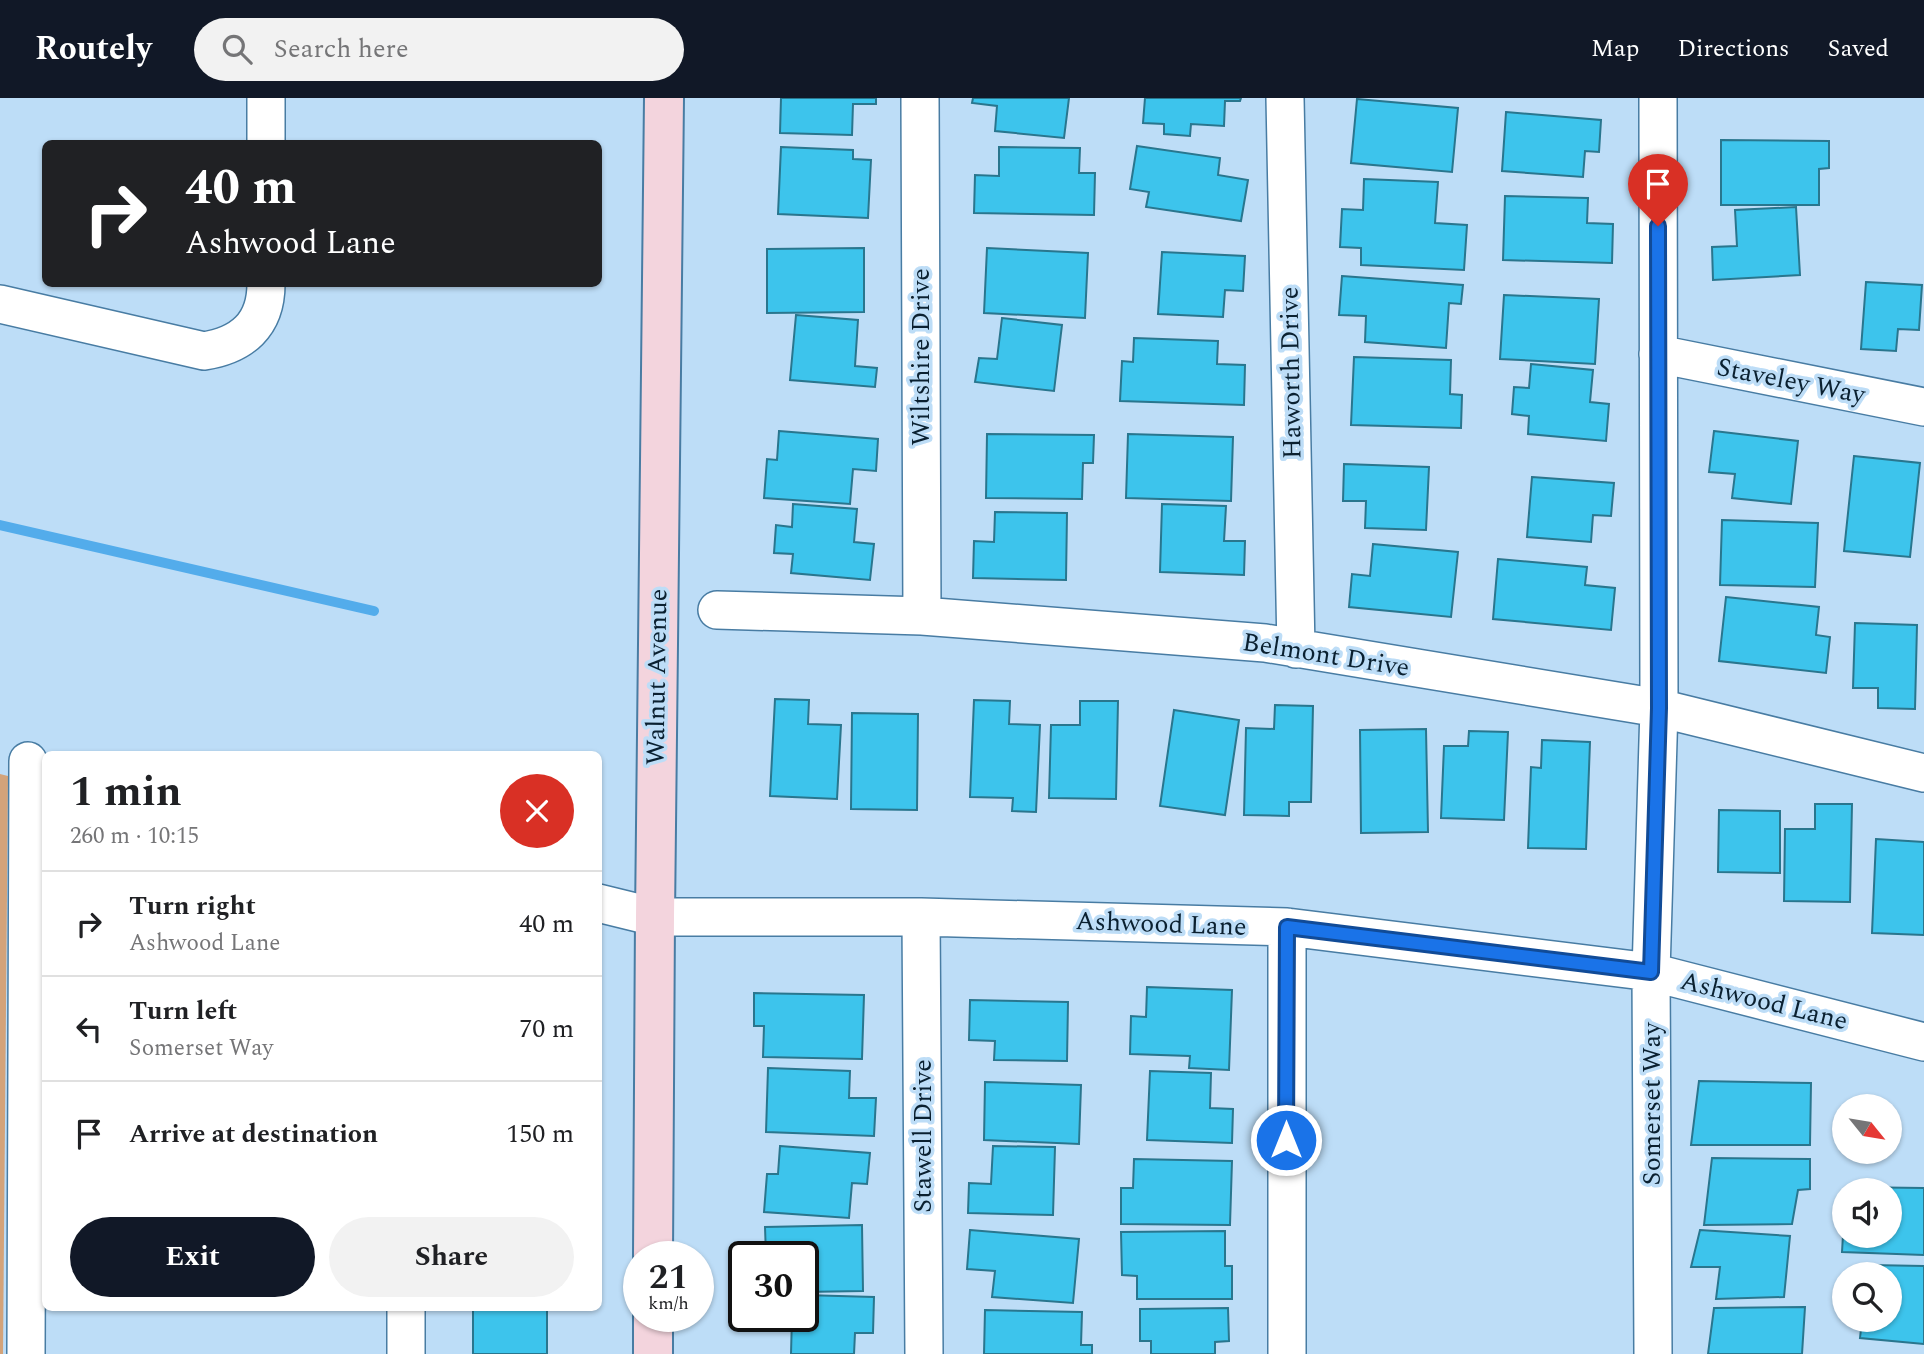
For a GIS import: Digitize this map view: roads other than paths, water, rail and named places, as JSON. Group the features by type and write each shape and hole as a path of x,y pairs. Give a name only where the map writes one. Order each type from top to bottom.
{"street":[{"path":"266,98 266,140"},
{"name":"Walnut Avenue","path":"653,1241 664,98"},
{"name":"Wiltshire Drive","path":"920,98 922,616"},
{"name":"Haworth Drive","path":"1285,98 1296,649"},
{"name":"Somerset Way","path":"1653,1354 1651,972 1659,708 1658,98"},
{"path":"0,304 204,351 224,348 245,336 260,317 266,287"},
{"name":"Staveley Way","path":"1658,354 1924,407"},
{"name":"Belmont Drive","path":"717,610 922,616 1265,643 1659,708 1924,773"},
{"path":"24,760 26,1354"},
{"name":"Ashwood Lane","path":"602,904 655,917 921,917 1287,927 1651,972 1924,1042"},
{"name":"Stawell Drive","path":"921,917 924,1354"},
{"path":"1287,927 1287,1354"},
{"path":"406,1311 406,1354"},
{"path":"653,1332 653,1354"}],"waterway":[{"path":"0,525 374,611"}]}
